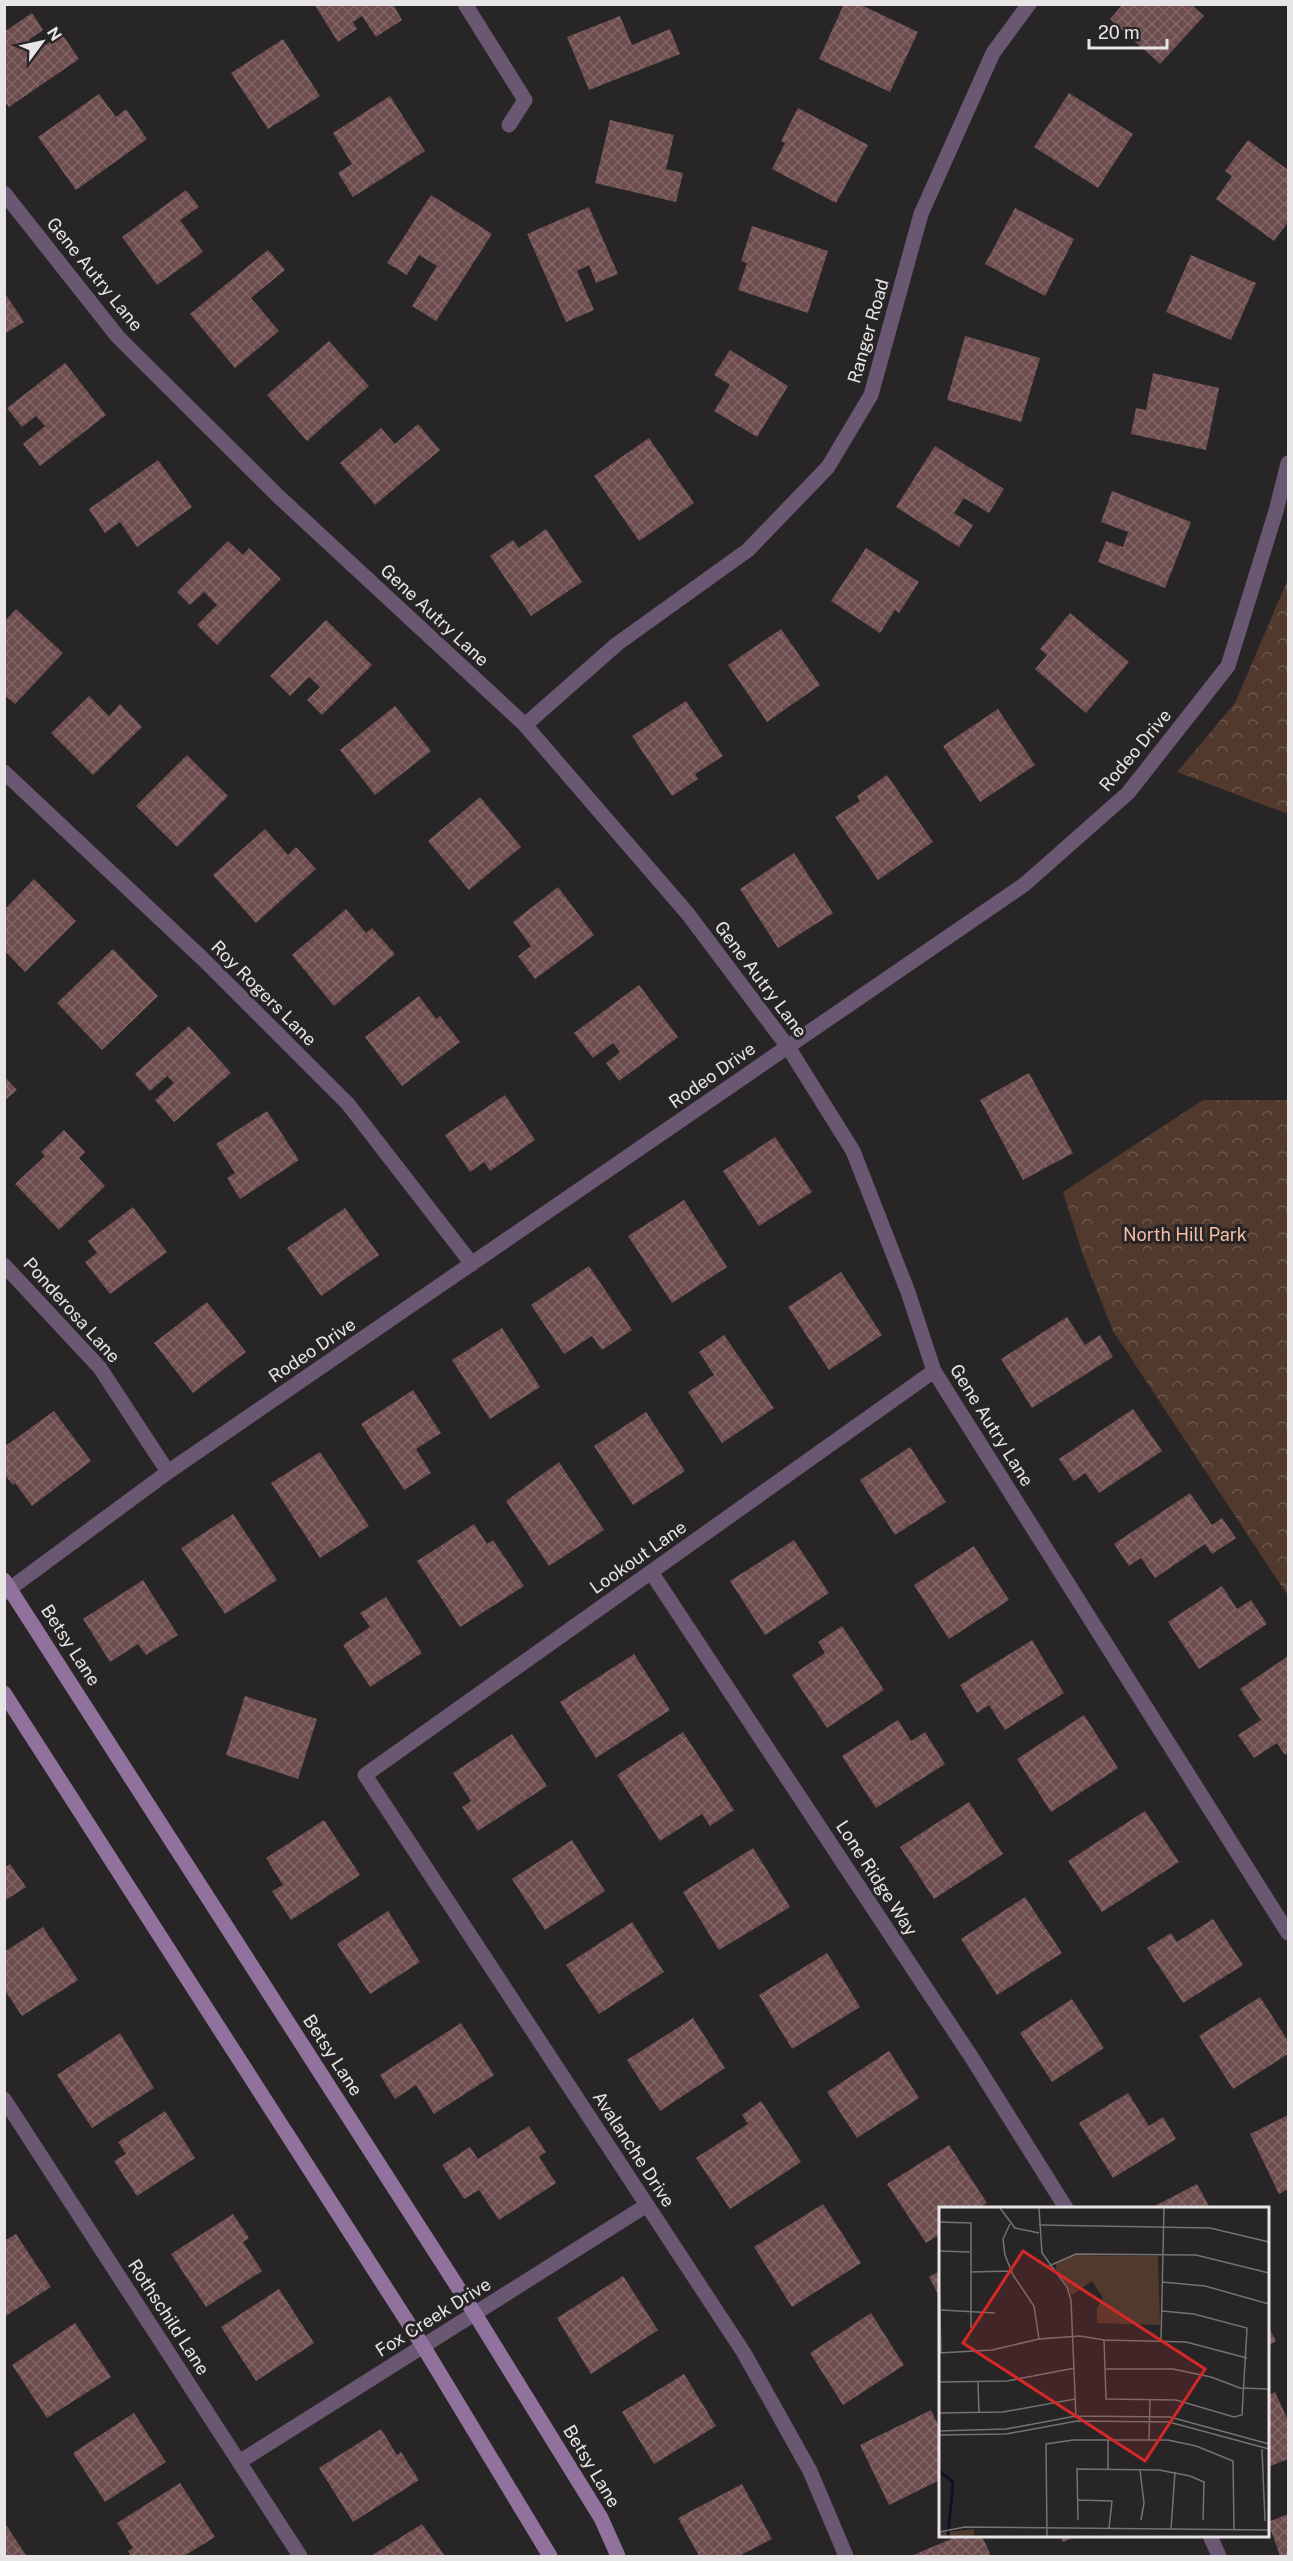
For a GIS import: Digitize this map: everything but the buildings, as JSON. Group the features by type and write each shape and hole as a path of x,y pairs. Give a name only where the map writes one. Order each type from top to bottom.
{"main road":[{"name":"Betsy Lane","path":"7,1587 475,2314 601,2518 618,2556"},
{"path":"4,1693 423,2346 550,2556"}],"street":[{"path":"465,4 525,100 509,125"},
{"name":"Ranger Road","path":"525,725 617,644 748,550 828,467 871,394 921,214 993,53 1026,6"},
{"name":"Gene Autry Lane","path":"4,193 118,336 278,496 525,725 688,914 788,1047 853,1151 908,1292 934,1371 1288,1932"},
{"name":"Rodeo Drive","path":"7,1587 168,1472 1025,884 1128,793 1228,666 1276,511 1288,463"},
{"name":"Roy Rogers Lane","path":"4,772 203,959 348,1104 472,1264"},
{"name":"Ponderosa Lane","path":"4,1265 100,1368 168,1472"},
{"name":"Lookout Lane","path":"365,1775 934,1371"},
{"name":"Lone Ridge Way","path":"651,1572 972,2058 1065,2207"},
{"name":"Avalanche Drive","path":"365,1775 750,2362 810,2471 846,2556"},
{"name":"Rothschild Lane","path":"4,2099 300,2556"},
{"name":"Fox Creek Drive","path":"239,2462 647,2205"},
{"path":"1211,2537 1218,2556"}],"green space":[{"path":"1288,579 1288,814 1177,772 1235,703"},
{"name":"North Hill Park","path":"1203,1100 1288,1100 1288,1596 1113,1331 1084,1258 1063,1192"}]}
